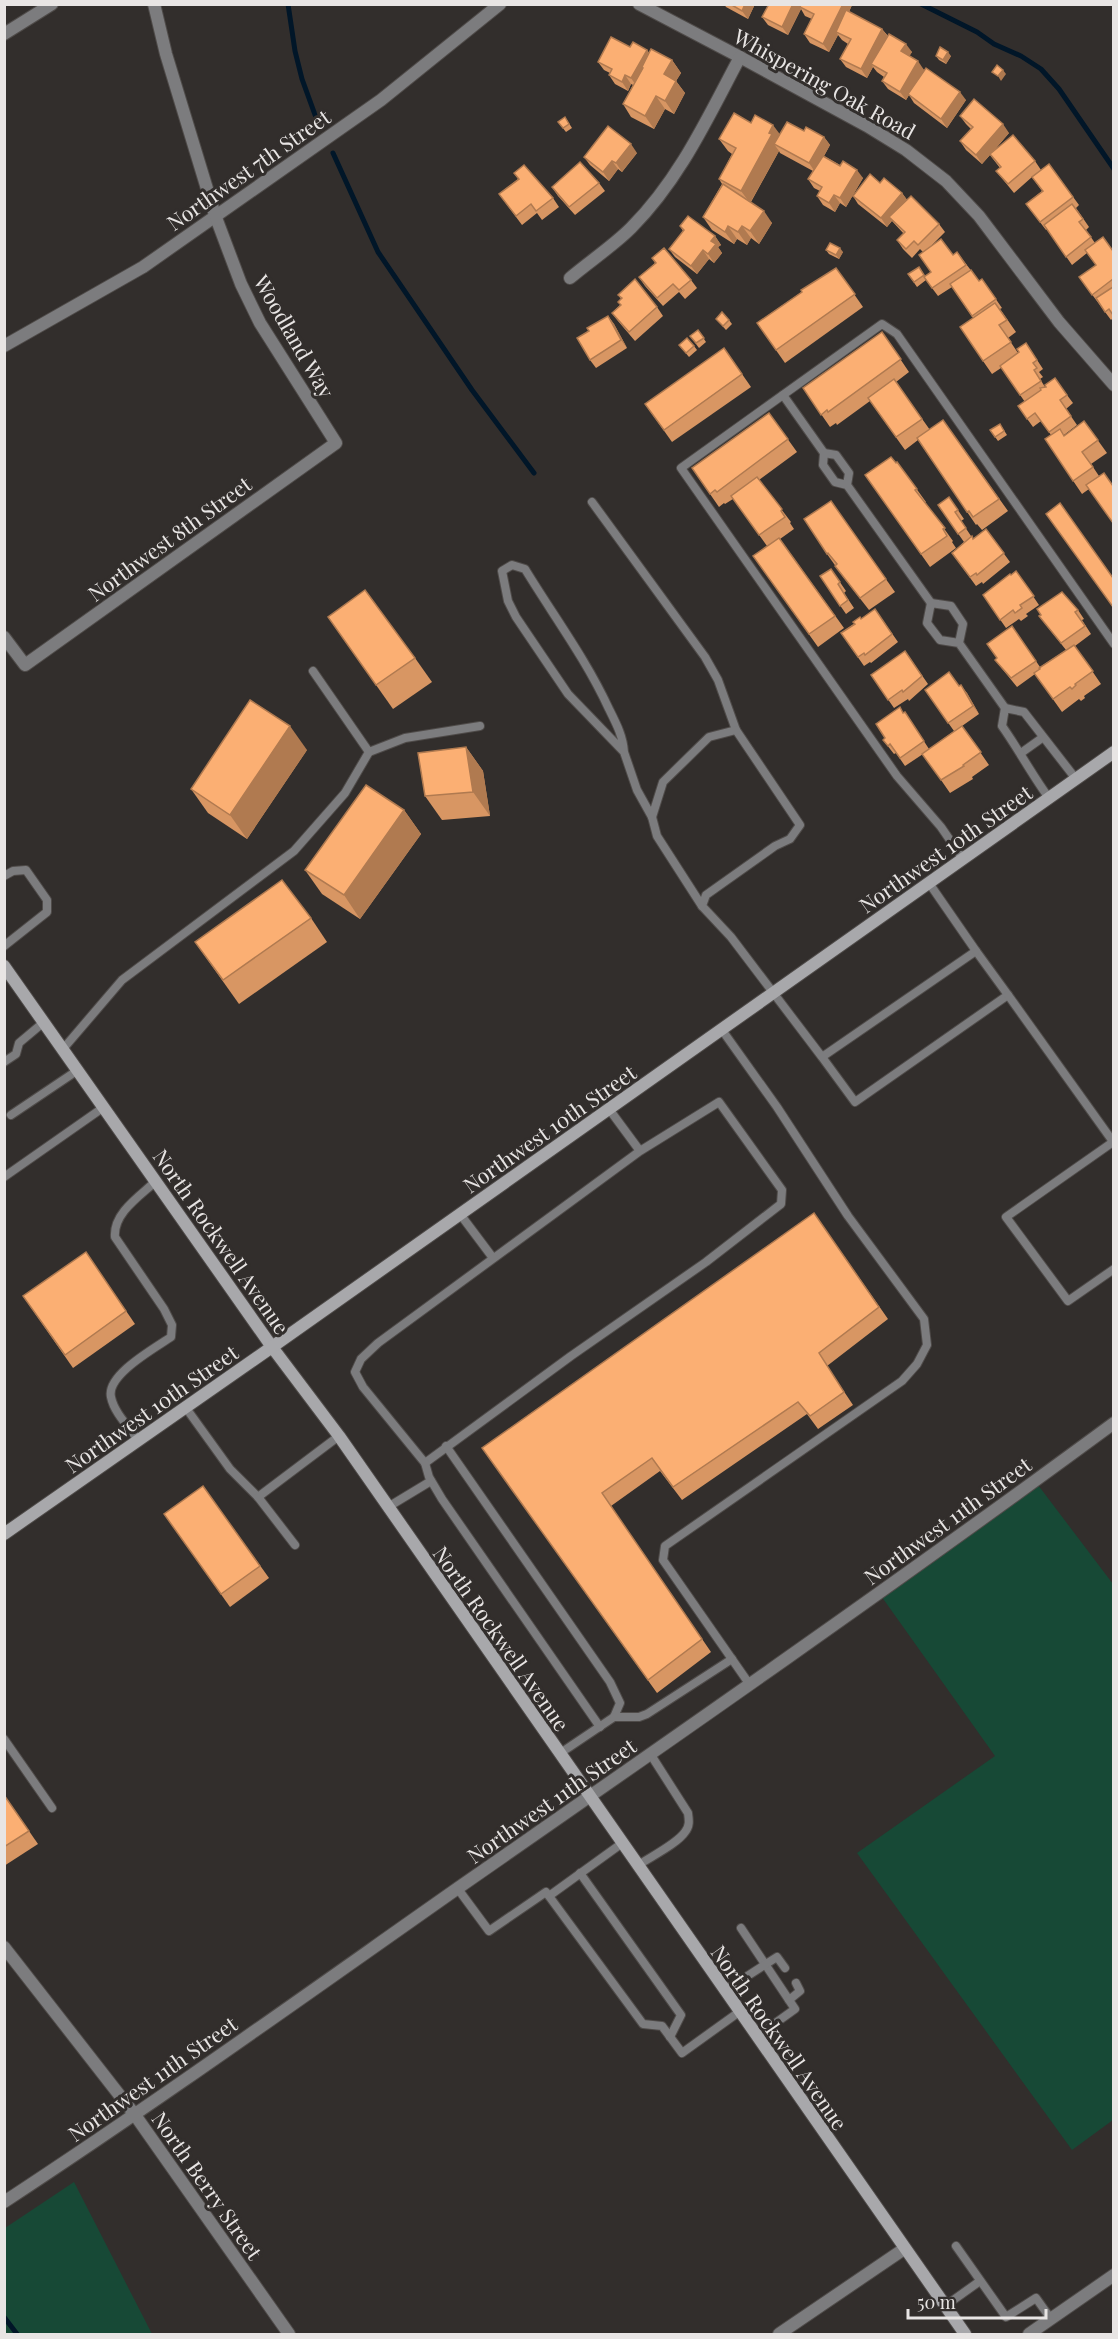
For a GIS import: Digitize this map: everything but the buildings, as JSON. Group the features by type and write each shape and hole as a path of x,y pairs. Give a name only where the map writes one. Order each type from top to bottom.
{"main road":[{"name":"Northwest 10th Street","path":"4,1534 186,1408 1113,752"},
{"name":"North Rockwell Avenue","path":"4,966 272,1347 339,1436 621,1844 965,2334"}],"street":[{"path":"4,33 52,4"},
{"name":"Woodland Way","path":"154,4 166,54 215,215 241,284 260,323 336,443"},
{"name":"Northwest 7th Street","path":"4,346 143,267 381,100 500,4"},
{"name":"Whispering Oak Road","path":"639,4 867,126 906,150 946,181 980,216 1059,322 1113,385"},
{"path":"570,278 630,229 664,191 686,158 741,57"},
{"name":"Northwest 8th Street","path":"4,637 25,665 336,443"},
{"name":"Northwest 11th Street","path":"4,2202 135,2115 651,1755 969,1530 1113,1423"},
{"name":"North Berry Street","path":"4,1947 135,2115 289,2334"},
{"path":"779,2334 904,2249"},
{"path":"1029,2334 1113,2275"}],"lane":[{"path":"963,859 940,827 897,776 681,468 882,324 897,334 1113,644"},
{"path":"783,395 824,453 823,465 835,482 847,485 931,603 951,606 963,624 959,643"},
{"path":"824,453 836,456 849,473 847,485"},
{"path":"592,502 705,657 718,680 736,730 800,825 790,839 775,846 706,895 702,906"},
{"path":"624,752 568,694 516,617 508,601 501,571 512,565 525,569 583,659 604,697 624,739 624,752 638,790 652,816 657,836 702,906 731,937 775,992 855,1102 1008,995"},
{"path":"931,603 927,623 933,632 940,640 959,643 1005,708 1024,712 1076,779"},
{"path":"314,671 369,752"},
{"path":"1005,708 1002,726 1021,753 1026,767 1049,798"},
{"path":"63,1049 122,980 294,852 345,793 369,752 405,738 480,726"},
{"path":"652,816 663,782 709,737 736,730"},
{"path":"1021,753 1042,738"},
{"path":"4,876 14,870 26,870 47,900 47,912 4,946"},
{"path":"929,883 1113,1143 1006,1217 1068,1301 1113,1269"},
{"path":"822,1057 976,951"},
{"path":"4,1062 16,1054 19,1043 44,1022"},
{"path":"722,1030 777,1107 848,1216 924,1319 927,1345 917,1364 902,1381 665,1546 663,1560 750,1684"},
{"path":"11,1115 78,1070"},
{"path":"425,1463 706,1262 781,1204 782,1190 719,1102 640,1151 373,1347 361,1359 354,1372 363,1387 425,1463 431,1481 600,1727"},
{"path":"4,1177 104,1107"},
{"path":"609,1109 640,1151"},
{"path":"139,1441 117,1411 111,1397 111,1388 115,1379 129,1367 171,1337 172,1325 164,1309 115,1237 114,1228 122,1213 156,1181"},
{"path":"460,1214 494,1258"},
{"path":"186,1408 230,1468 258,1497 295,1545"},
{"path":"258,1497 339,1436"},
{"path":"446,1446 610,1682 620,1703 614,1717 559,1754"},
{"path":"388,1507 431,1481"},
{"path":"614,1717 639,1717 647,1714 732,1659"},
{"path":"4,1739 52,1808"},
{"path":"637,1866 678,1839 686,1832 689,1822 688,1813 651,1755"},
{"path":"549,1896 621,1844"},
{"path":"580,1874 681,2015 670,2037"},
{"path":"458,1888 489,1931 546,1892 643,2024 662,2026 682,2052 739,2012"},
{"path":"741,1928 795,2009 756,2037"},
{"path":"724,1991 777,1957 785,1968"},
{"path":"789,2000 800,1991 796,1983"},
{"path":"956,2246 1006,2318 1036,2298 1051,2319"},
{"path":"945,2306 980,2281"}],"green space":[{"path":"1035,1481 1113,1584 1113,2120 1072,2150 857,1853 995,1756 879,1593"},
{"path":"74,2182 152,2334 5,2334 5,2228"}],"waterway":[{"path":"288,4 302,79 318,123"},
{"path":"921,4 977,32 994,44 1021,56 1041,69 1059,89 1114,169"},
{"path":"333,153 378,252 472,390 534,473"},
{"path":"4,2317 17,2334"}]}
